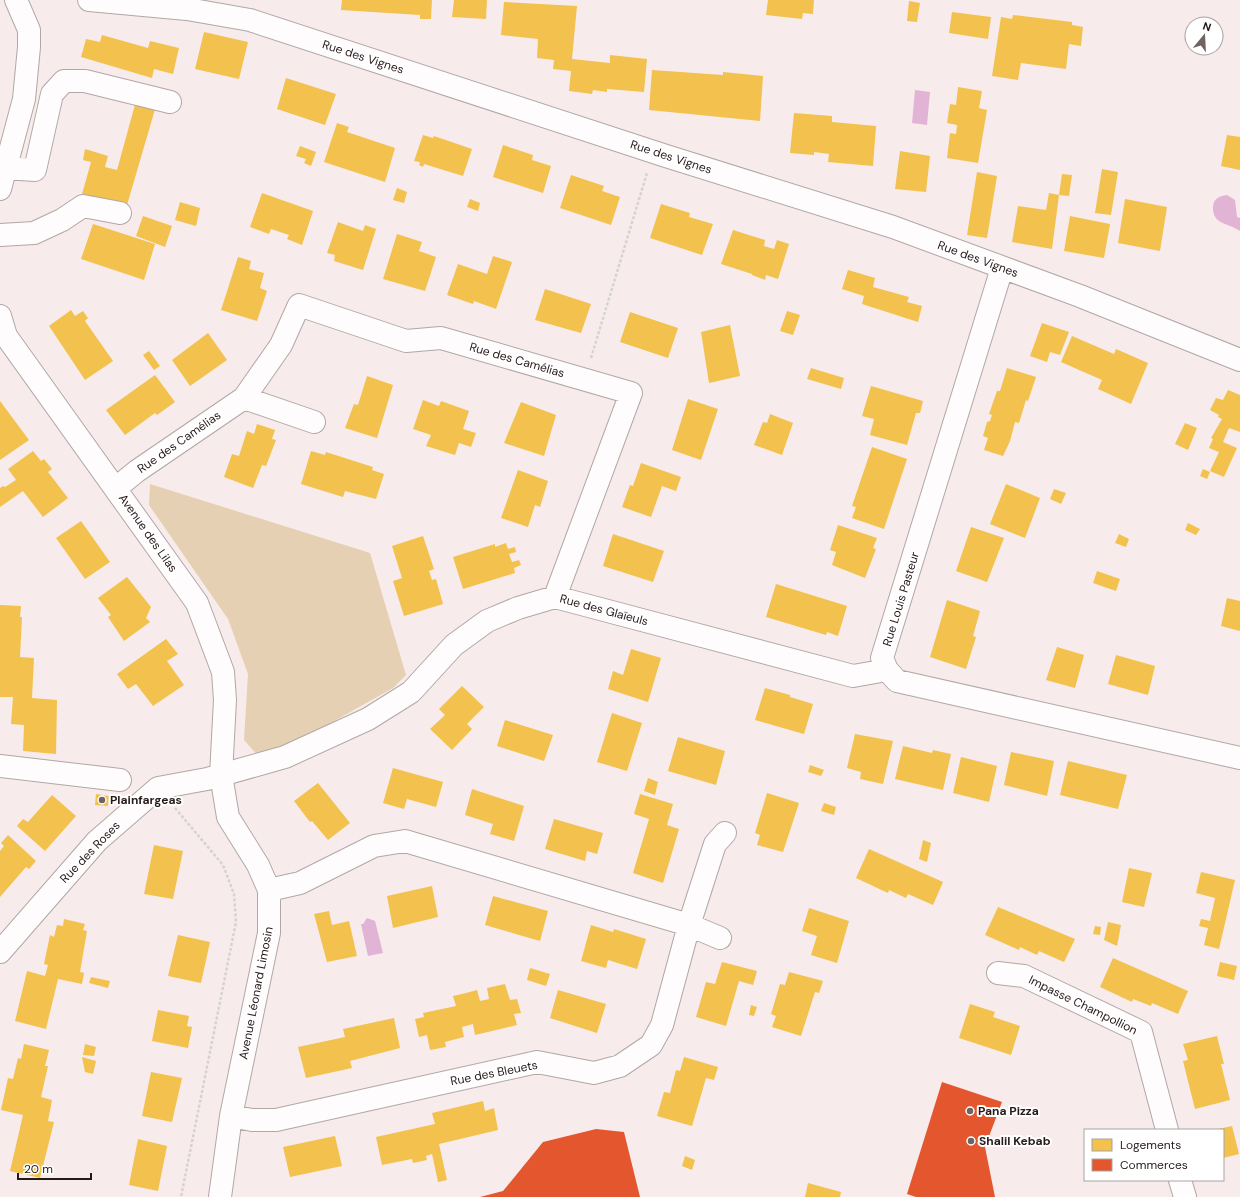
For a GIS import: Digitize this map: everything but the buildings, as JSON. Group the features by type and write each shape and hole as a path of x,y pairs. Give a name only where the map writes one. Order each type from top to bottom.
{"street":[{"path":"0,189 24,99 29,47 29,30 16,0"},
{"name":"Rue des Vignes","path":"89,0 187,8 250,20 666,156 893,227 1101,304 1240,360"},
{"path":"5,168 35,170 52,94 64,81 85,81 170,102"},
{"path":"0,235 34,233 62,220 83,206 120,213"},
{"name":"Rue Louis Pasteur","path":"888,670 882,658 1002,268"},
{"name":"Rue des Camélias","path":"116,488 137,471 244,398 282,345 299,305 406,341 441,338 631,393 555,597"},
{"name":"Avenue des Lilas","path":"0,316 6,336 197,603 223,672 225,700 221,775"},
{"path":"244,398 314,422"},
{"name":"Rue des Glaïeuls","path":"221,775 285,757 368,719 411,692 454,645 487,621 518,608 555,597 853,676 888,670"},
{"path":"888,670 897,681 1240,758"},
{"path":"0,766 120,780"},
{"name":"Rue des Roses","path":"0,952 97,841 158,788 221,775"},
{"name":"Avenue Léonard Limosin","path":"220,1197 231,1116 269,933 269,890 258,865 228,817 221,775"},
{"name":"Rue des Bleuets","path":"231,1116 252,1120 276,1120 537,1062 594,1073 620,1066 651,1045 662,1025 688,924 715,844 725,833"},
{"path":"269,890 300,883 374,846 405,841 688,924 720,938"},
{"name":"Impasse Champollion","path":"998,973 1024,976 1141,1032 1167,1129"},
{"path":"1180,1181 1185,1197"}],"path":[{"path":"585,380 649,168 661,172 666,156"},
{"path":"158,788 223,865 234,894 236,922 181,1197"}],"shaded area":[{"path":"915,90 930,92 927,125 912,123"},
{"path":"1227,195 1235,200 1237,217 1240,218 1240,231 1218,220 1213,212 1213,206 1216,199"},
{"path":"150,484 370,553 406,675 393,688 281,751 259,757 244,740 248,674 228,619 149,505"},
{"path":"367,918 375,921 383,953 368,956 361,924 363,924"}],"place":[{"name":"Plainfargeas","path":"102,800"},
{"name":"Pana Pizza","path":"970,1111"},
{"name":"Shalil Kebab","path":"971,1141"}]}
